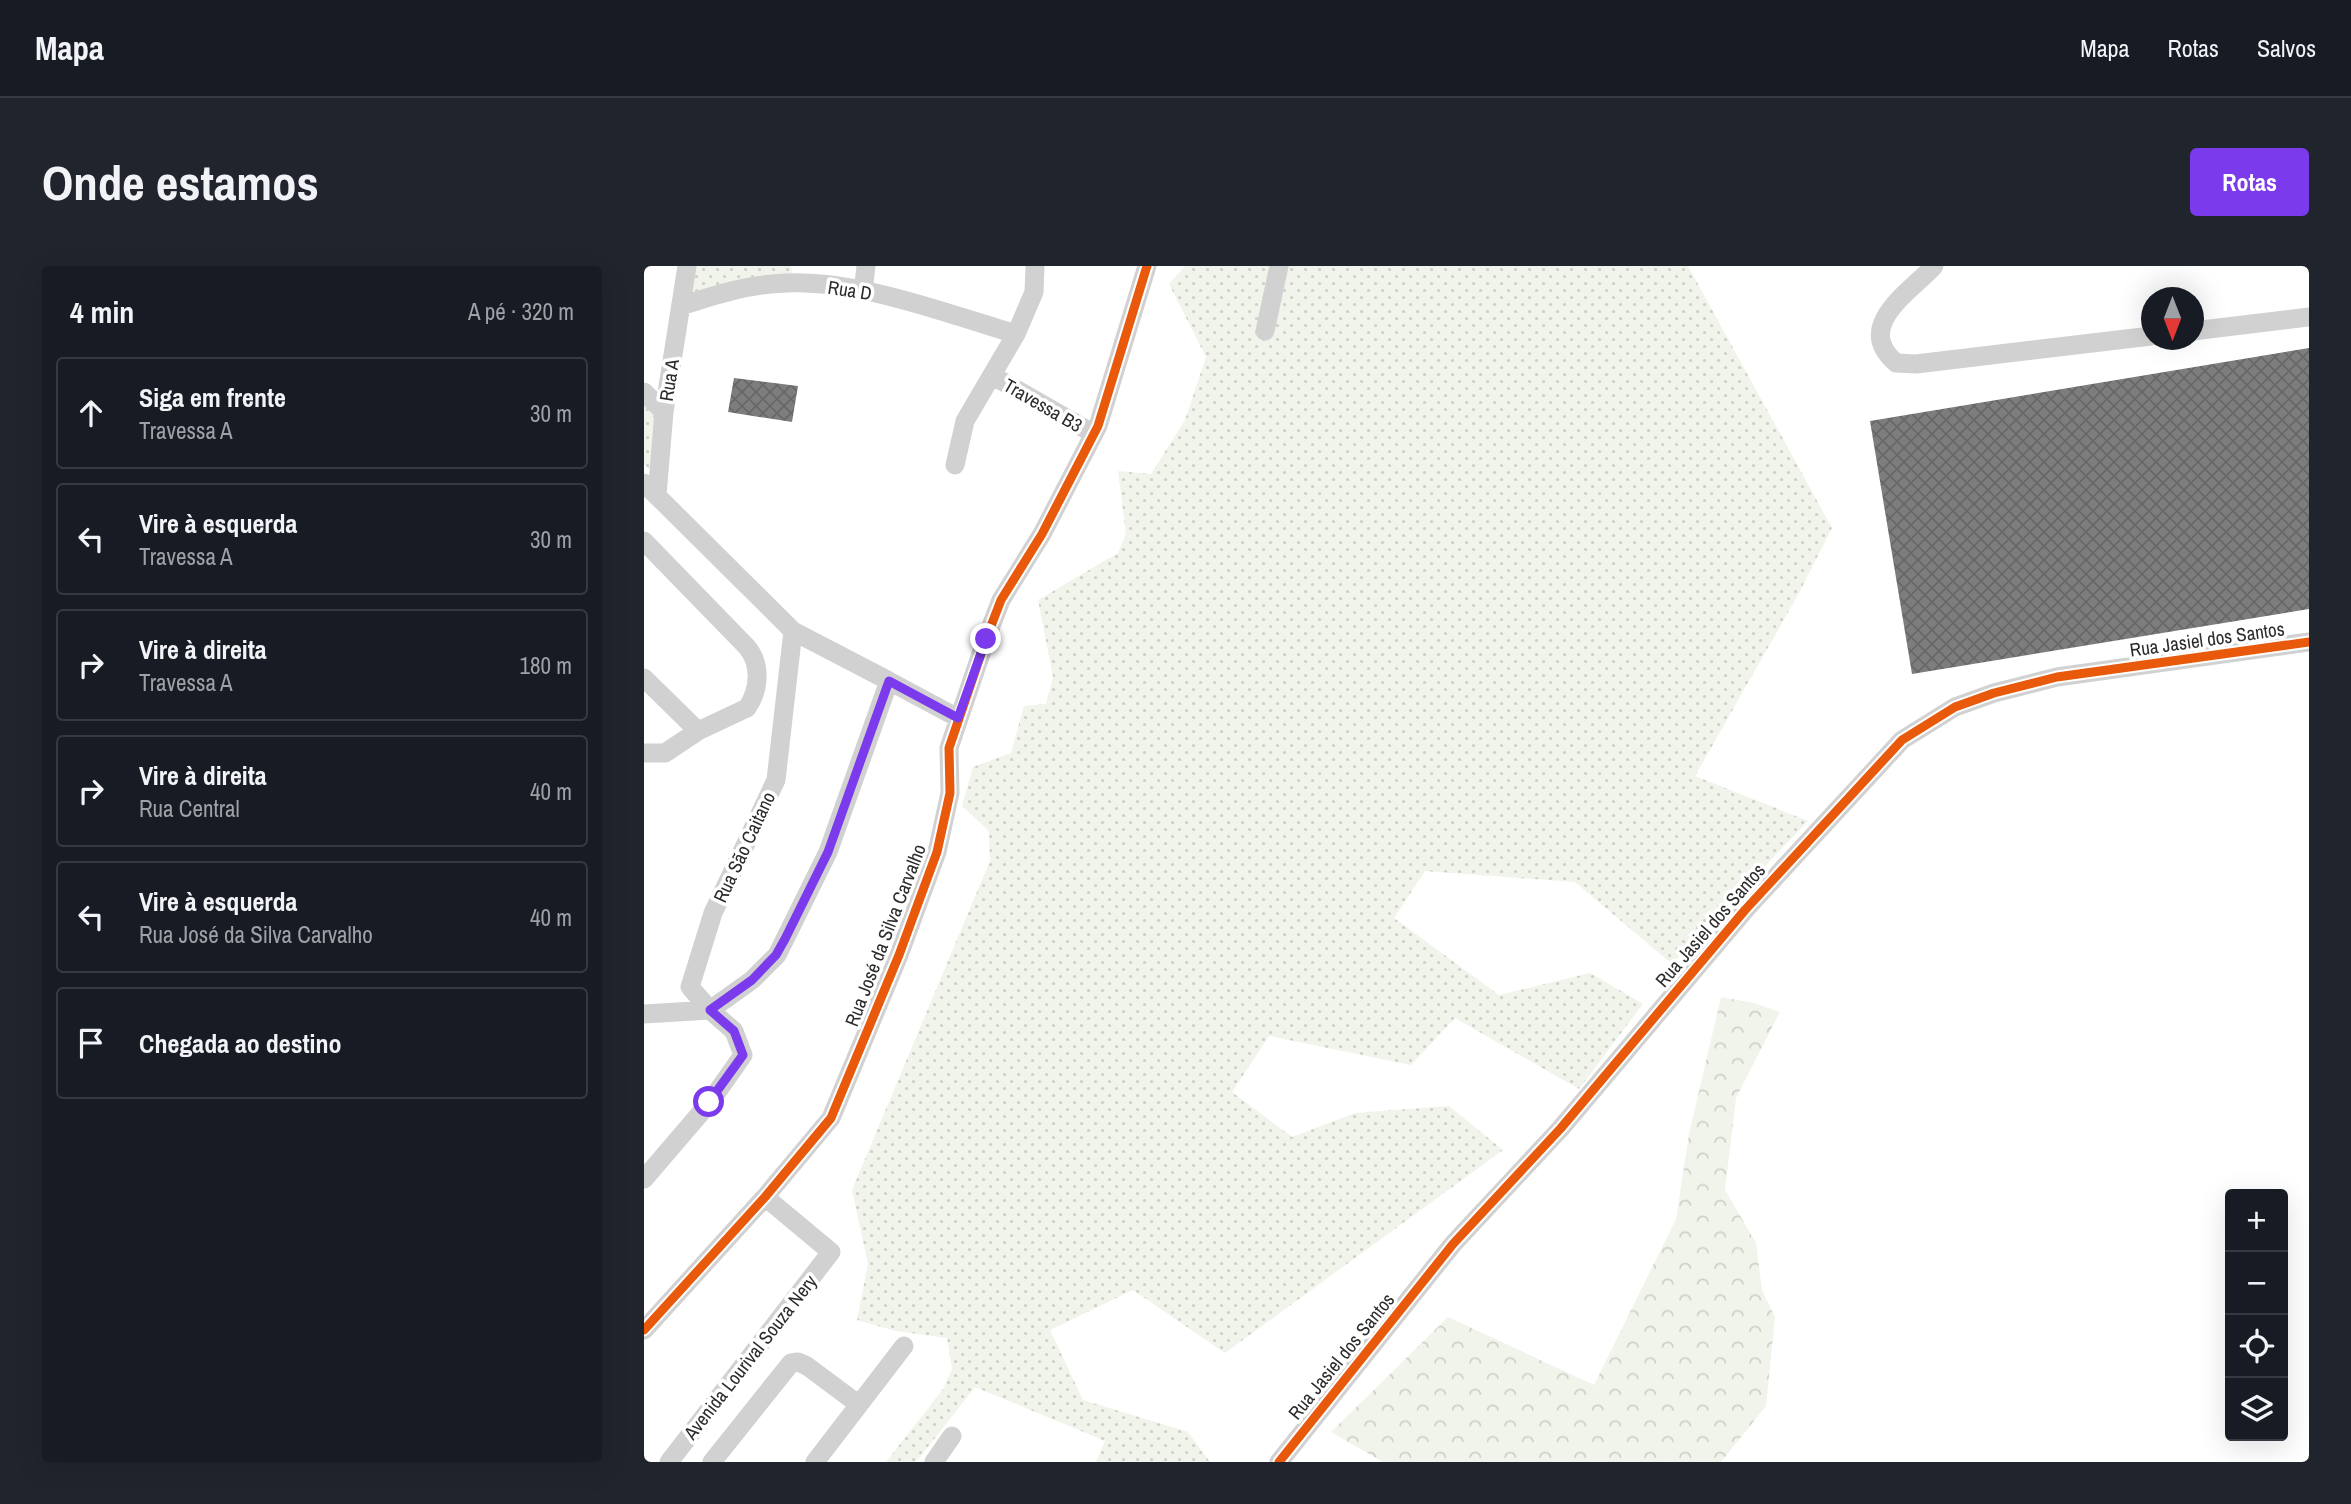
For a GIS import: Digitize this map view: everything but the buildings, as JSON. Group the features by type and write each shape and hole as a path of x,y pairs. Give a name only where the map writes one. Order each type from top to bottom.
{"street":[{"name":"Rua A","path":"650,489 687,266"},
{"path":"863,292 866,266"},
{"path":"955,465 965,421 1016,334 1034,292 1035,266"},
{"name":"Rua José da Silva Carvalho","path":"648,1317 765,1198 831,1118 899,955 939,846 950,793 949,748 1001,600 1042,534 1094,434 1147,266"},
{"path":"1265,331 1279,266"},
{"path":"1934,266 1900,297 1882,323 1880,332 1886,353 1896,363 1916,364 2141,337"},
{"name":"Rua D","path":"681,306 737,289 786,283 813,284 886,296 1016,334"},
{"path":"2204,330 2309,317"},
{"name":"Travessa B3","path":"993,376 1094,434"},
{"path":"644,392 664,412"},
{"path":"650,489 793,631 958,718"},
{"path":"644,541 747,647 756,660 756,684 747,708 698,731 665,753 644,753"},
{"name":"Rua São Caitano","path":"710,1010 690,987 713,913 776,780 793,631"},
{"name":"Rua Jasiel dos Santos","path":"1279,1462 1453,1244 1561,1128 1745,910 1902,740 1955,707 2025,684 2057,677 2309,642"},
{"path":"644,678 698,731"},
{"path":"644,1014 710,1010 752,980 776,955 828,852 889,681"},
{"path":"644,1179 709,1102 743,1055 734,1031 710,1010"},
{"name":"Avenida Lourival Souza Nery","path":"669,1462 831,1252 765,1198"},
{"path":"815,1462 904,1346"},
{"name":"Avenida Lourival Souza Nery","path":"712,1462 791,1363 799,1362 807,1366 858,1404"},
{"path":"934,1462 952,1436"}],"green space":[{"path":"696,266 791,266 792,273 689,296"},
{"path":"1185,266 1688,266 1832,528 1799,593 1695,776 1808,821 1672,964 1575,882 1425,871 1394,918 1499,995 1590,973 1643,1004 1579,1089 1455,1018 1411,1065 1269,1036 1232,1092 1292,1137 1355,1113 1449,1106 1503,1150 1225,1353 1133,1290 1050,1330 1083,1400 1188,1432 1210,1462 1096,1462 1105,1441 975,1387 916,1462 886,1462 943,1389 952,1369 947,1338 896,1331 857,1320 868,1264 852,1190 990,861 989,831 962,806 973,767 1011,753 1024,706 1046,704 1053,677 1038,600 1118,553 1126,534 1118,471 1151,474 1185,420 1206,357 1169,284"},
{"path":"644,404 662,423 651,471 644,464"},
{"path":"1721,997 1754,1003 1780,1012 1736,1098 1725,1190 1756,1243 1762,1290 1775,1317 1766,1406 1721,1462 1383,1462 1331,1432 1448,1317 1594,1385 1676,1219 1689,1134"}],"cycle path":[{"path":"644,1330 765,1197 831,1118 899,955 937,852 950,793 949,748 986,639 1001,600 1042,534 1098,426 1147,266"},
{"path":"1279,1462 1453,1244 1561,1128 1745,910 1902,740 1955,707 1994,693 2057,677 2309,642"}],"route":[{"path":"709,1102 743,1055 734,1031 710,1010 767,966 785,939 828,852 889,681 958,718 986,639"}]}
